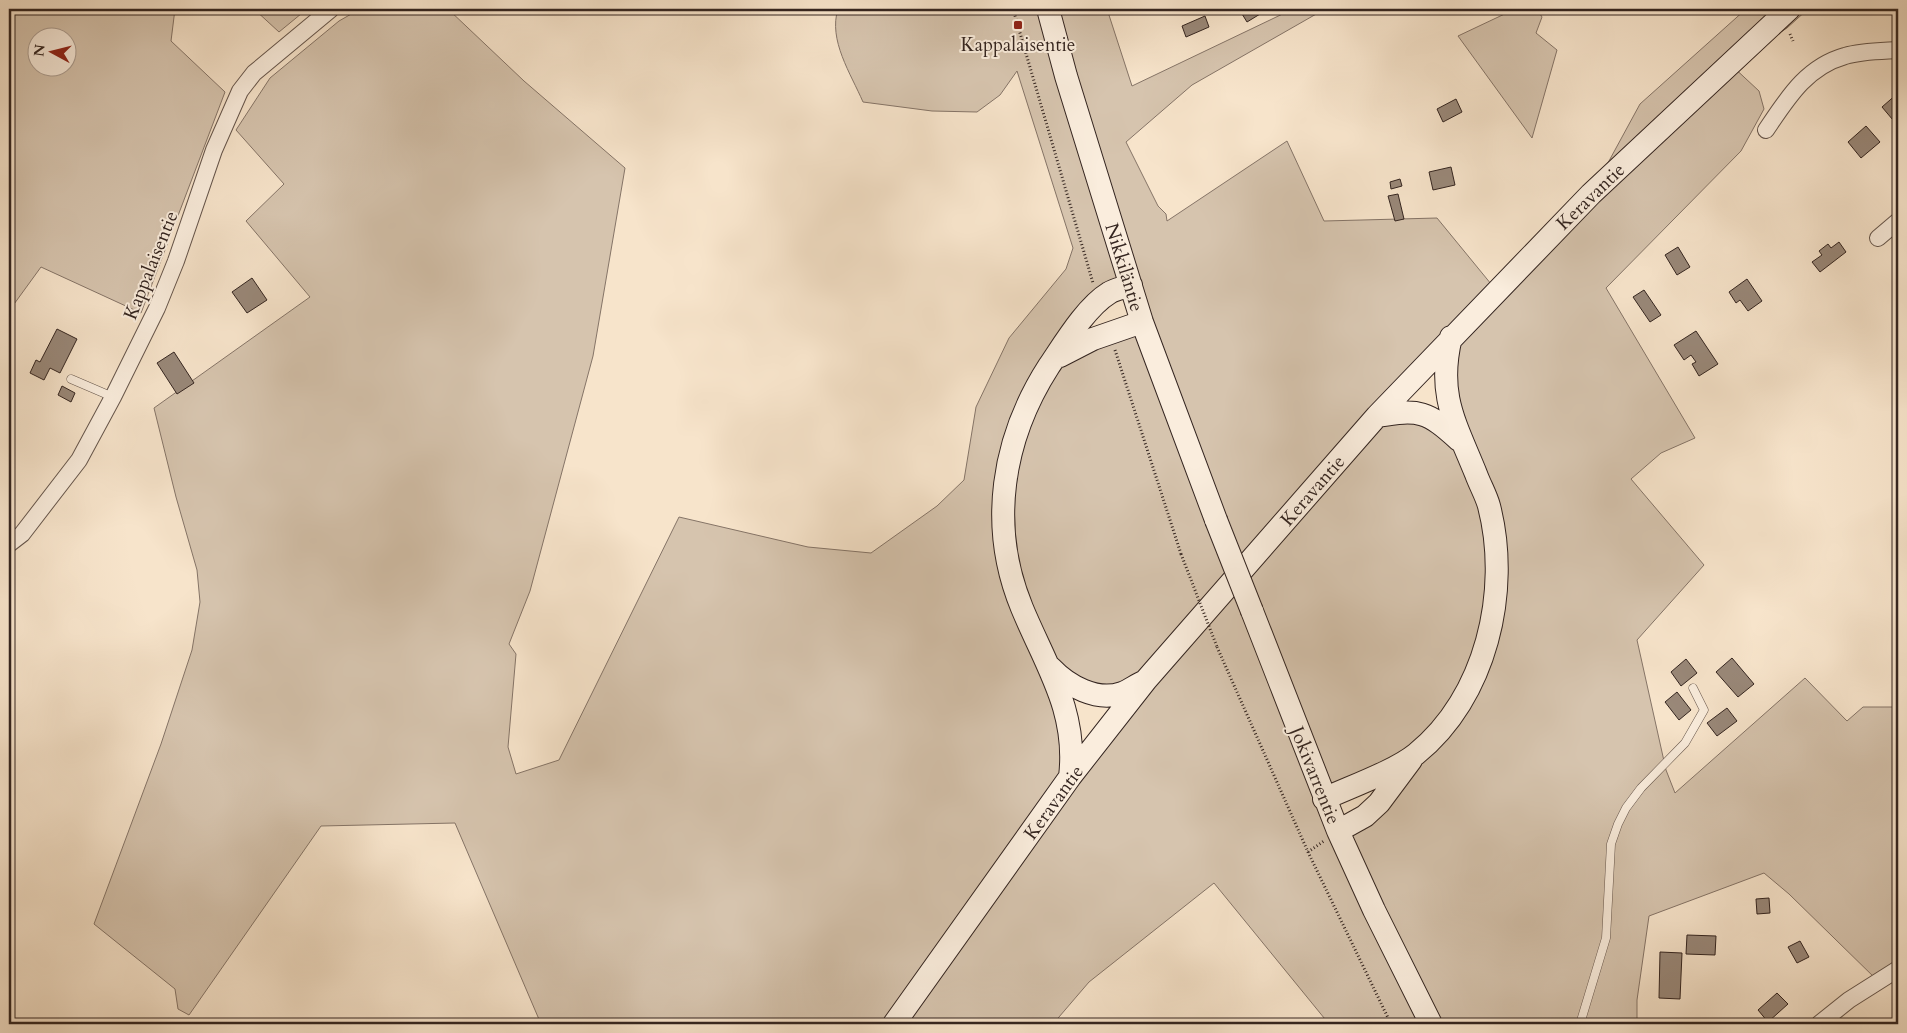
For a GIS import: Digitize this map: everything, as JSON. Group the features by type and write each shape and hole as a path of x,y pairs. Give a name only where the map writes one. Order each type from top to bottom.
{"main road":[{"name":"Nikkiläntie","path":"1048,9 1066,76 1142,322 1216,520"},
{"name":"Keravantie","path":"894,1024 1070,777 1146,680 1377,416 1590,194 1789,9"},
{"path":"1070,777 1072,742 1058,685 1021,606 1012,574 1003,514 1004,481 1011,445 1023,413 1053,361 1099,301 1110,292 1130,285"},
{"path":"1053,361 1077,346 1142,322"},
{"path":"1324,799 1414,755 1426,745 1453,713 1472,679 1488,639 1497,590 1495,543 1489,505 1463,444 1447,396 1445,370 1452,336"},
{"path":"1377,416 1416,412 1435,418 1463,444"},
{"name":"Jokivarrentie","path":"1216,520 1324,799 1374,910 1432,1024"},
{"path":"1048,665 1061,678 1078,689 1096,695 1121,694 1146,680"},
{"path":"1338,831 1365,816 1379,803 1414,755"}],"street":[{"name":"Kappalaisentie","path":"9,544 22,534 68,475 113,396 160,300 176,261 214,150 240,91 254,73 332,9"},
{"path":"1766,130 1800,82 1814,71 1846,56 1898,50"},
{"path":"1878,238 1898,220"},
{"path":"1819,1024 1849,1000 1898,969"}],"lane":[{"path":"71,379 113,396"},
{"path":"1580,1024 1606,938 1611,844 1626,808 1641,788 1685,743 1704,710 1693,688"}],"path":[{"path":"1013,9 1095,290"},
{"path":"1114,346 1181,554 1218,647 1308,852 1391,1024"}],"shaded area":[{"path":"9,9 175,9 171,41 225,92 141,313 41,267 9,311"},
{"path":"254,9 307,9 279,32"},
{"path":"360,9 448,9 524,81 625,168 593,356 530,591 509,644 516,654 508,747 516,774 559,760 679,517 808,547 871,553 937,506 964,480 976,407 1009,338 1066,269 1073,248 1017,71 1000,95 977,112 932,111 863,102 838,45 836,21 838,9 1107,9 1132,86 1293,9 1325,9 1192,85 1126,142 1158,206 1166,214 1167,221 1287,141 1324,221 1437,218 1496,290 1591,194 1640,104 1746,9 1808,9 1787,28 1730,64 1759,91 1764,109 1741,151 1606,288 1695,438 1661,453 1631,479 1704,565 1637,640 1666,770 1675,793 1805,678 1847,721 1863,707 1895,707 1898,704 1898,969 1878,981 1789,894 1764,873 1649,916 1637,1000 1637,1024 1329,1024 1214,883 1089,982 1053,1024 541,1024 455,823 321,826 189,1015 178,1009 175,989 94,924 161,744 192,650 200,602 197,570 176,497 154,408 310,297 246,221 284,184 236,130 270,78 339,21","holes":["1131,285 1141,322 1077,346 1110,292","1451,337 1462,443 1435,418 1378,415","1049,666 1121,694 1070,776","1404,769 1338,831 1324,799"]},
{"path":"1537,9 1542,17 1536,33 1557,50 1532,138 1458,36 1513,10"}],"building":[{"path":"1239,9 1263,9 1265,11 1247,22"},
{"path":"1205,16 1209,27 1186,37 1182,26"},
{"path":"1898,93 1898,126 1882,107"},
{"path":"1456,99 1462,112 1443,122 1437,109"},
{"path":"1866,126 1880,142 1861,158 1848,142"},
{"path":"1451,167 1455,185 1433,190 1429,172"},
{"path":"1400,179 1402,186 1391,189 1390,182"},
{"path":"1398,194 1404,219 1395,221 1388,196"},
{"path":"1839,242 1846,252 1820,272 1812,262 1822,255 1819,251 1828,244 1831,248"},
{"path":"1678,247 1690,267 1677,275 1665,255"},
{"path":"252,278 267,300 247,313 232,292"},
{"path":"1747,279 1762,301 1748,311 1740,300 1736,303 1729,292"},
{"path":"1644,290 1661,315 1650,322 1633,297"},
{"path":"57,329 77,339 60,373 50,368 44,380 30,373 36,360 40,362"},
{"path":"1696,331 1718,364 1699,376 1692,364 1696,362 1691,355 1684,360 1674,345"},
{"path":"174,352 194,383 177,394 157,363"},
{"path":"62,386 75,393 71,402 58,395"},
{"path":"1732,658 1754,684 1738,697 1716,672"},
{"path":"1686,659 1697,673 1681,686 1671,672"},
{"path":"1677,692 1691,710 1679,720 1665,702"},
{"path":"1727,708 1737,721 1717,736 1707,723"},
{"path":"1769,898 1770,913 1757,914 1756,899"},
{"path":"1687,935 1716,936 1715,955 1686,954"},
{"path":"1800,941 1809,957 1797,963 1788,947"},
{"path":"1660,952 1682,953 1680,999 1659,998"},
{"path":"1777,993 1788,1004 1768,1022 1758,1010"}],"place":[{"name":"Kappalaisentie","path":"1018,25"}]}
